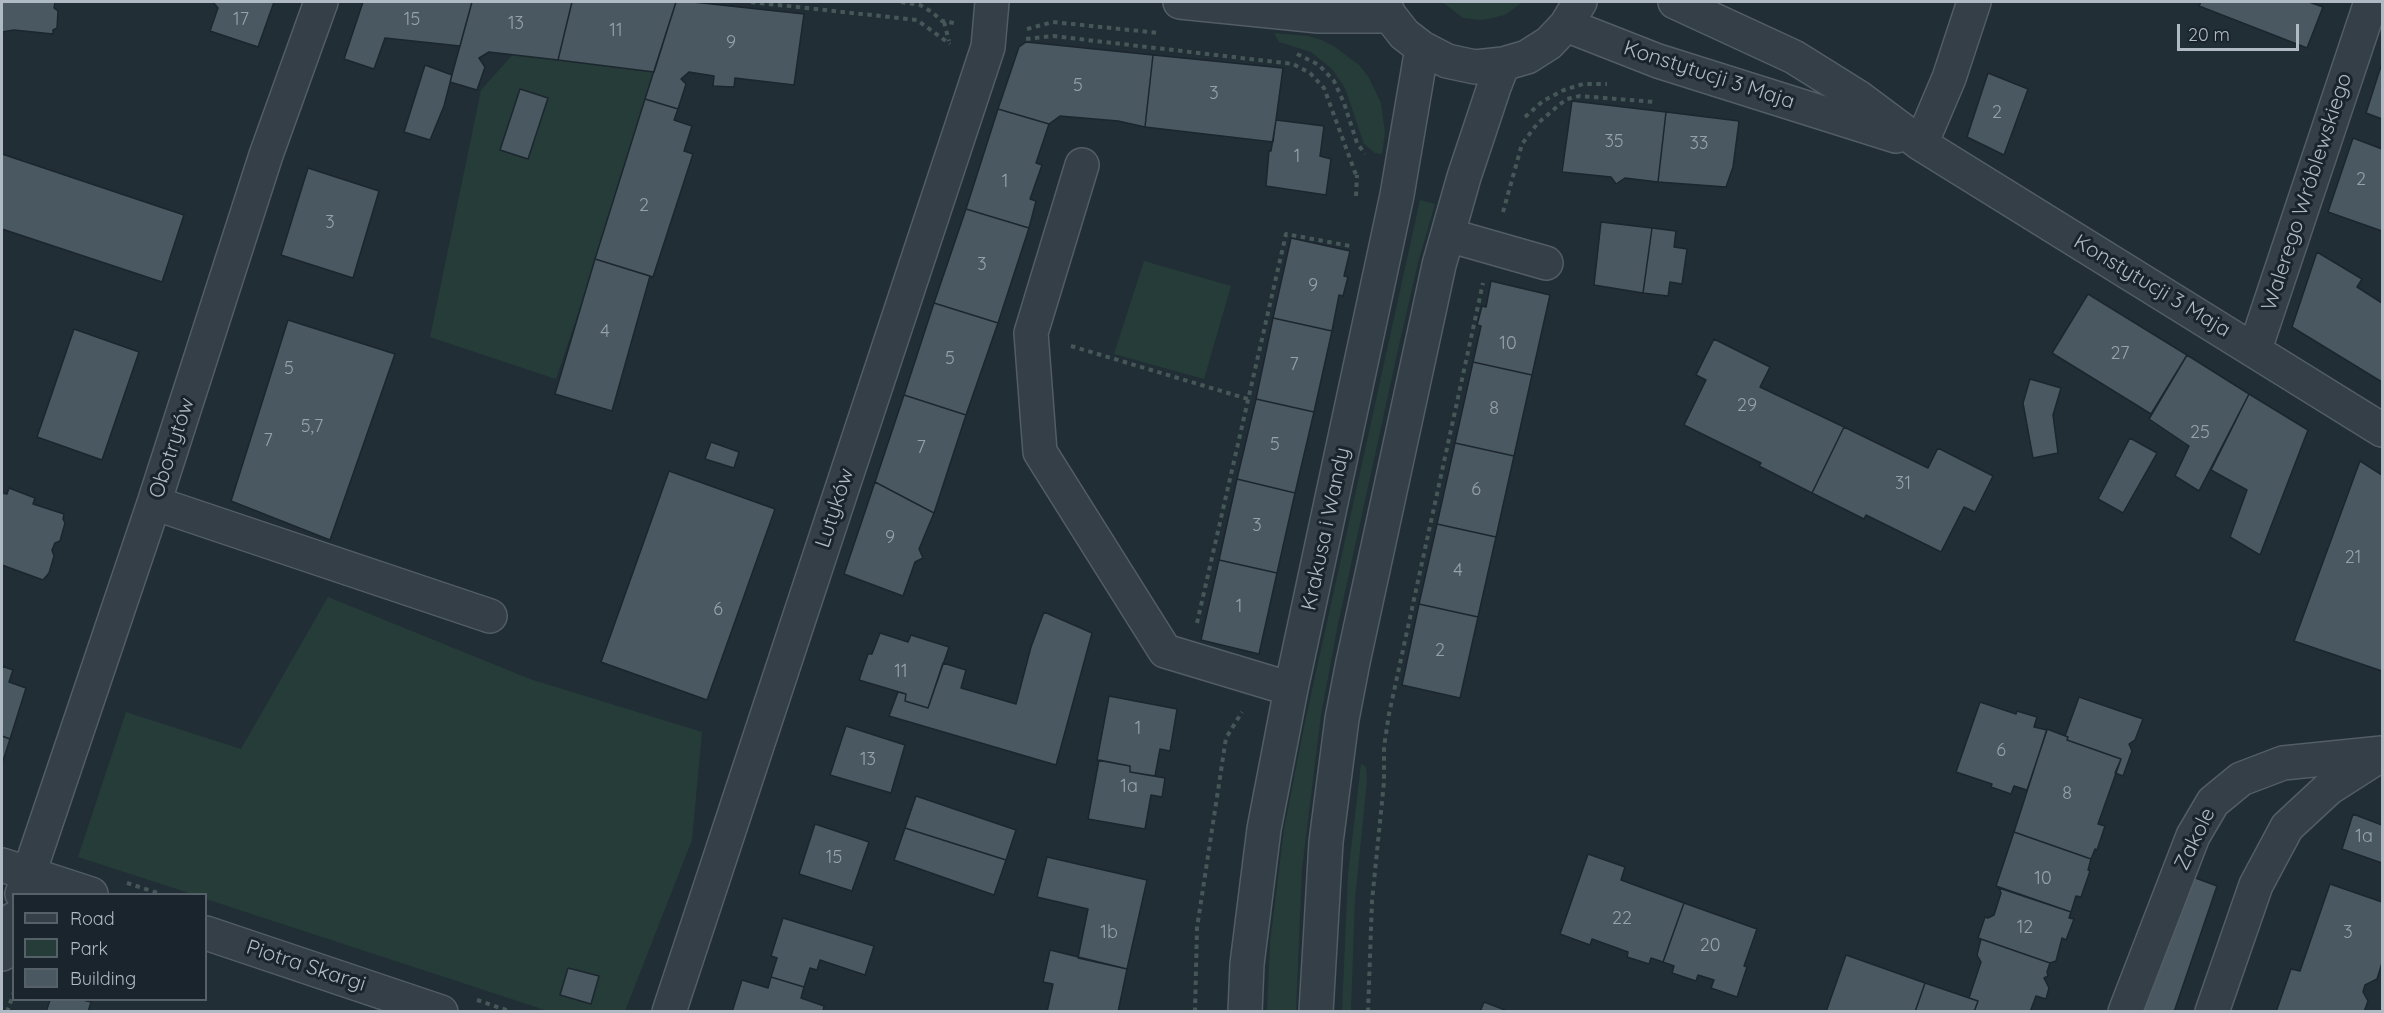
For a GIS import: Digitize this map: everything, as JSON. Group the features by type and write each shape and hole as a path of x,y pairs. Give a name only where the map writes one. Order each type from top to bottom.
{"street":[{"name":"Obotrytów","path":"18,878 154,503 266,155 321,2"},
{"name":"Lutyków","path":"669,1011 988,47 992,2"},
{"path":"1180,2 1319,16 1387,9 1404,34 1422,48 1447,61 1475,66 1503,64 1527,57 1549,43 1573,13"},
{"name":"Konstytucji 3 Maja","path":"1675,2 1794,57 1858,97 1921,144 2255,349 2382,430"},
{"path":"1921,144 1949,78 1974,2"},
{"name":"Walerego Wróblewskiego","path":"2255,349 2371,2"},
{"name":"Konstytucji 3 Maja","path":"1573,13 1658,61 1921,144"},
{"name":"Krakusa i Wandy","path":"1245,1011 1247,964 1264,829 1397,195 1422,48"},
{"path":"1316,1011 1326,842 1342,719 1400,440 1448,235 1471,154 1503,64"},
{"path":"1082,165 1031,333 1040,452 1165,651 1292,689"},
{"path":"1448,235 1546,263"},
{"path":"154,503 490,616"},
{"path":"2212,1011 2256,885 2287,827 2329,788 2382,753"},
{"name":"Zakole","path":"2125,1011 2193,836 2213,802 2241,779 2283,764 2382,753"},
{"path":"18,878 86,893"},
{"path":"2,954 12,925"},
{"name":"Piotra Skargi","path":"207,933 441,1011"}],"path":[{"path":"751,2 917,20 950,44 944,21"},
{"path":"901,2 927,9 944,21 952,23"},
{"path":"1020,30 1053,22 1165,34"},
{"path":"1020,40 1053,36 1293,64 1310,73 1321,83 1328,95 1356,175"},
{"path":"1244,58 1246,48"},
{"path":"1290,52 1314,62 1331,76 1344,103 1357,143 1370,157"},
{"path":"1521,122 1538,105 1564,90 1592,84 1613,85"},
{"path":"1502,216 1522,144 1537,124 1567,99 1591,96 1666,103"},
{"path":"1498,205 1504,206"},
{"path":"1190,658 1286,234 1356,248"},
{"path":"1368,1011 1372,901 1384,782 1384,747 1389,714 1484,279"},
{"path":"1071,346 1248,399"}],"green space":[{"path":"1442,2 1523,2 1505,15 1482,20 1463,18"},
{"path":"1274,33 1308,36 1322,40 1359,65 1368,76 1381,103 1385,133 1382,154 1375,153 1364,144 1345,88 1332,69 1311,52 1279,42"},
{"path":"516,51 661,68 556,379 430,337 481,90"},
{"path":"1420,200 1435,204 1419,259 1399,345 1338,624 1321,715 1302,869 1296,1011 1267,1011 1270,943 1284,829 1305,722"},
{"path":"1144,261 1231,286 1204,379 1114,354"},
{"path":"328,597 530,679 702,732 692,840 625,1011 548,1011 207,899 207,893 189,893 78,857 126,712 241,749"},
{"path":"1361,764 1366,767 1367,781 1355,899 1351,1011 1342,1011 1348,874"}],"building":[{"path":"2,2 55,2 54,8 58,11 57,28 53,30 53,34 14,30 2,32"},
{"path":"213,2 274,2 258,47 210,31 218,8"},
{"path":"363,2 472,2 460,46 385,38 374,69 344,59"},
{"path":"472,2 572,2 558,60 489,52 479,58 485,67 477,90 450,82"},
{"path":"572,2 676,2 654,72 558,60"},
{"path":"676,2 804,14 794,85 735,78 734,87 713,86 714,76 689,72 681,79 686,84 678,109 645,99"},
{"path":"2201,2 2309,2 2323,7 2307,48 2199,6"},
{"path":"1026,42 1153,55 1145,127 1118,121 1060,116 1049,124 998,109 1019,47"},
{"path":"1153,55 1283,68 1273,142 1145,127"},
{"path":"425,65 452,75 444,106 430,140 404,132"},
{"path":"2382,67 2382,119 2366,113"},
{"path":"1988,73 2028,89 2004,155 1967,137"},
{"path":"520,89 548,98 528,159 500,150"},
{"path":"645,99 678,109 674,120 692,126 684,151 693,154 653,277 595,259"},
{"path":"1572,101 1666,112 1658,182 1625,178 1616,184 1611,177 1562,172"},
{"path":"998,109 1049,124 1036,163 1042,165 1030,199 1036,201 1029,228 966,209"},
{"path":"1666,112 1739,121 1733,167 1726,187 1658,182"},
{"path":"1276,120 1324,126 1320,156 1331,159 1326,195 1266,186 1269,151 1271,151"},
{"path":"2353,138 2382,149 2382,231 2328,212"},
{"path":"2,154 184,215 162,282 2,229"},
{"path":"308,168 379,191 353,278 281,255"},
{"path":"966,209 1029,228 998,323 934,303"},
{"path":"1601,222 1652,228 1643,293 1594,285"},
{"path":"1652,228 1676,231 1674,247 1687,249 1682,284 1670,282 1668,296 1643,293"},
{"path":"1291,238 1350,251 1344,276 1348,277 1343,296 1339,295 1332,331 1273,318"},
{"path":"2317,252 2362,279 2357,287 2382,303 2382,382 2292,327"},
{"path":"595,259 650,276 612,411 555,394"},
{"path":"1491,281 1550,295 1532,375 1473,362 1481,326 1477,325 1482,306 1486,307"},
{"path":"2088,294 2187,355 2151,414 2052,353"},
{"path":"934,303 998,323 966,415 904,395"},
{"path":"1273,318 1332,331 1314,412 1256,399"},
{"path":"288,320 395,354 330,540 231,501"},
{"path":"74,329 139,352 102,460 37,437"},
{"path":"1714,339 1770,367 1760,387 1844,427 1812,493 1759,466 1761,463 1684,425 1706,380 1696,375"},
{"path":"2187,355 2249,394 2199,491 2175,476 2189,446 2149,419"},
{"path":"1473,362 1532,375 1514,456 1455,443"},
{"path":"2030,379 2061,388 2053,415 2058,453 2033,458 2023,403"},
{"path":"2249,394 2308,430 2260,555 2230,537 2247,490 2211,470"},
{"path":"904,395 966,415 934,513 875,482"},
{"path":"1256,399 1314,412 1295,493 1237,479"},
{"path":"1844,427 1928,468 1938,448 1993,476 1975,512 1964,507 1941,552 1866,515 1864,519 1812,493"},
{"path":"2130,438 2157,453 2123,513 2098,499"},
{"path":"711,442 739,452 734,468 705,459"},
{"path":"1455,443 1514,456 1496,537 1437,524"},
{"path":"2360,461 2382,475 2382,671 2294,641"},
{"path":"669,471 775,509 707,700 601,662"},
{"path":"1237,479 1295,493 1277,573 1219,560"},
{"path":"875,482 934,513 919,549 923,558 915,562 903,596 844,574"},
{"path":"9,488 35,498 33,504 64,514 65,523 60,541 55,543 49,573 43,580 2,565 2,493 7,494"},
{"path":"1437,524 1496,537 1478,617 1419,604"},
{"path":"1219,560 1277,573 1259,654 1201,640"},
{"path":"1419,604 1478,617 1460,698 1402,685"},
{"path":"1044,612 1092,633 1056,765 889,716 898,692 906,694 905,701 928,708 943,663 966,670 961,688 1016,704 1031,647"},
{"path":"880,633 908,642 911,635 949,647 928,708 905,701 906,694 859,680 868,654 872,654"},
{"path":"2,666 13,670 9,682 26,688 10,739 2,736"},
{"path":"1109,696 1177,709 1170,751 1160,749 1155,776 1130,772 1130,766 1097,760"},
{"path":"2079,697 2143,719 2135,740 2129,744 2132,751 2123,776 2115,773 2121,759 2067,740 2068,737 2065,736"},
{"path":"1980,702 2016,714 2017,711 2037,717 2034,727 2047,730 2027,790 2014,786 2011,794 1991,787 1992,784 1956,772"},
{"path":"846,726 905,745 891,793 830,775"},
{"path":"2047,729 2068,737 2067,740 2121,759 2098,824 2105,826 2097,850 2095,849 2091,859 2014,832"},
{"path":"2,736 10,739 2,764"},
{"path":"1099,760 1130,766 1130,772 1165,778 1162,797 1151,795 1145,829 1088,819"},
{"path":"916,796 1016,830 1006,860 905,828"},
{"path":"2353,814 2382,825 2382,863 2342,849"},
{"path":"815,824 869,842 852,891 799,874"},
{"path":"905,828 1006,860 994,895 894,860"},
{"path":"2014,832 2091,859 2088,870 2090,871 2081,897 2076,896 2071,912 1996,886"},
{"path":"1588,854 1625,867 1621,880 1684,903 1663,962 1651,958 1649,964 1627,957 1628,952 1592,939 1590,945 1560,934"},
{"path":"1047,857 1147,880 1127,969 1078,958 1088,909 1037,897"},
{"path":"2182,873 2217,886 2174,1012 2134,1012"},
{"path":"2330,884 2382,902 2382,963 2377,979 2365,985 2363,992 2368,1001 2364,1012 2276,1012 2291,969 2300,971"},
{"path":"1999,888 2071,912 2069,918 2074,919 2066,940 2062,938 2056,961 2050,963 1978,938 1985,917 1994,915 2001,893"},
{"path":"1684,903 1757,929 1744,966 1747,967 1737,997 1711,988 1714,980 1698,975 1696,981 1672,973 1674,966 1663,962"},
{"path":"783,918 874,946 865,975 820,960 817,970 810,968 804,987 771,977 777,958 771,956"},
{"path":"1981,939 2050,963 2048,976 2044,978 2049,988 2046,999 2036,996 2030,1012 1974,1012 1978,1001 1969,998 1981,962 1977,955"},
{"path":"1050,950 1127,969 1118,1012 1047,1012 1053,984 1043,982"},
{"path":"1846,955 1925,983 1915,1012 1826,1012"},
{"path":"568,968 599,976 591,1004 560,995"},
{"path":"771,977 804,987 801,998 824,1006 823,1012 732,1012 742,980 768,988"},
{"path":"1925,983 1978,1001 1974,1012 1915,1012"},
{"path":"50,1001 91,1002 88,1012 46,1012"},
{"path":"1484,1002 1510,1012 1480,1012"}]}
